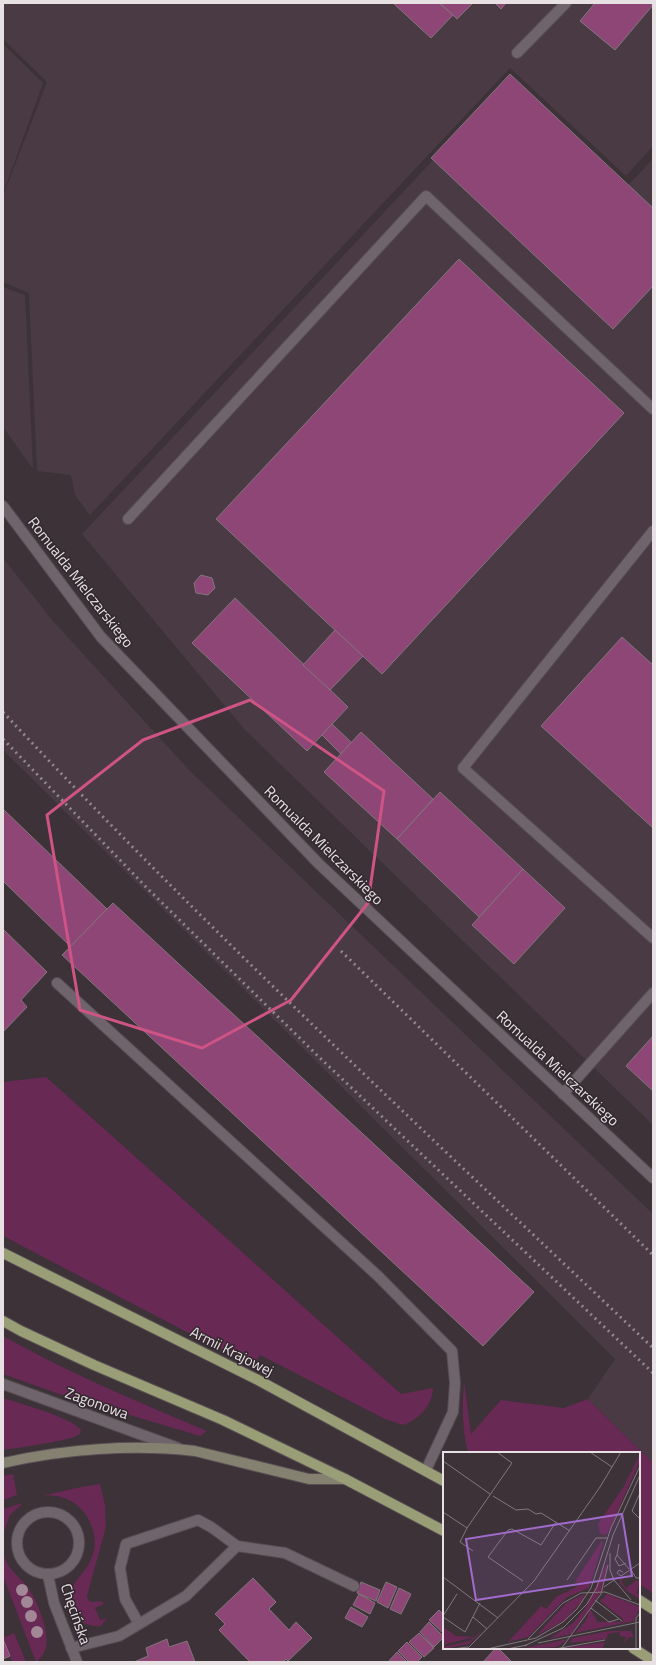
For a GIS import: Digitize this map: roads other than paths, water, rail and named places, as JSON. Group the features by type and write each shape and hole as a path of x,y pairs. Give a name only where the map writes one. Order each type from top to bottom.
{"main road":[{"name":"Armii Krajowej","path":"3,1253 256,1380 443,1480"},
{"path":"3,1321 94,1365 223,1420 345,1479 443,1530"},
{"path":"3,1463 96,1448 180,1449 194,1451 309,1479 345,1479"},
{"path":"640,1601 653,1609"},
{"path":"635,1649 653,1661"}],"street":[{"path":"517,53 566,3"},
{"path":"128,519 426,196 653,409"},
{"name":"Romualda Mielczarskiego","path":"3,506 101,637 319,864 653,1178"},
{"path":"653,531 464,768 653,938"},
{"path":"57,982 378,1276 452,1351 455,1383 452,1412 426,1470"},
{"path":"563,1094 653,993"},
{"name":"Zagonowa","path":"3,1384 180,1449"},
{"name":"Chęcińska","path":"42,1512 53,1512 63,1515 77,1530 79,1540 78,1551 74,1561 67,1568 58,1573 48,1575 37,1573 28,1568 17,1551 16,1540 18,1530 32,1515 42,1512"},
{"path":"140,1624 125,1598 120,1568 126,1544 198,1520 211,1527 237,1546 285,1553 354,1586"},
{"path":"71,1648 119,1636 186,1596 237,1546"},
{"name":"Chęcińska","path":"48,1575 54,1603 75,1662"}],"railway":[{"path":"3,712 161,876 242,956 323,1035 653,1348"},
{"path":"3,739 148,889 320,1058 653,1373"},
{"path":"341,951 653,1255"}]}
